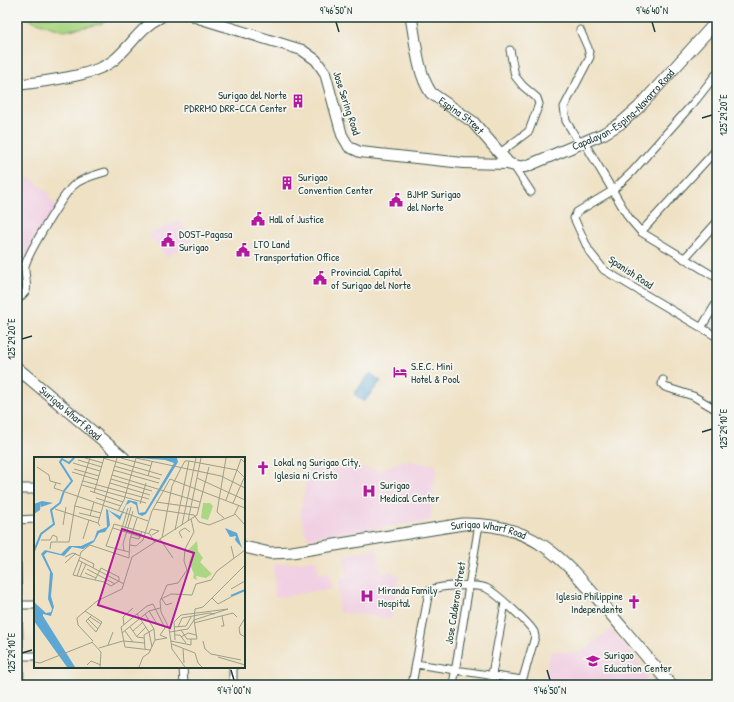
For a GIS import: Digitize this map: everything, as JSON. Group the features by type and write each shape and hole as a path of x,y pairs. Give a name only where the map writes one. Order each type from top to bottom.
{"main road":[{"path":"17,85 77,75 100,68 121,54 144,27 161,17"},
{"name":"Jose Sering Road","path":"195,17 294,46 310,54 322,66 342,135 345,142 355,150 368,154 512,165"},
{"name":"Espina Street","path":"411,17 421,69 426,86 437,98 473,122 512,165"},
{"name":"Capalayan-Espina-Navarro Road","path":"512,165 521,167 536,163 582,144 616,127 639,107 717,21"},
{"name":"Surigao Wharf Road","path":"19,374 123,457"},
{"name":"Surigao Wharf Road","path":"247,550 270,553 292,552 451,525 479,524 514,531 543,545 555,553 577,575 671,685"}],"street":[{"path":"580,30 588,48 590,57 564,106 566,120 629,218 641,232 717,278"},
{"path":"500,152 530,131 539,104 537,98 523,86 515,76 510,50"},
{"path":"612,191 675,124 717,73"},
{"path":"641,232 717,149"},
{"path":"512,165 531,192"},
{"path":"17,301 26,291 25,269 28,258 64,196 74,184 105,172"},
{"name":"Spanish Road","path":"612,191 577,212 575,215 575,221 589,250 604,270 717,337"},
{"path":"684,259 717,222"},
{"path":"701,328 717,302"},
{"path":"664,380 662,384 666,387 698,397 717,410"},
{"path":"17,489 34,489"},
{"path":"17,520 34,519"},
{"name":"Jose Calderon Street","path":"453,685 479,524"},
{"path":"17,564 19,684"},
{"path":"412,685 429,591 436,588 469,586 487,588 533,629 535,634 521,682 416,664"},
{"path":"490,685 505,603"},
{"path":"18,605 34,605"},
{"path":"18,656 34,656"},
{"path":"183,668 184,685"},
{"path":"233,668 233,685"}],"shaded area":[{"path":"17,165 50,195 48,198 57,206 30,247 25,287 17,296"},
{"path":"179,221 193,240 167,257 148,234"},
{"name":"Surigao Medical Center","path":"404,460 436,465 430,521 307,538 300,512 310,462 381,470"},
{"name":"Miranda Family Hospital","path":"376,549 382,573 392,571 393,575 399,574 391,619 338,612 340,579 347,577 344,556"},
{"path":"316,560 319,574 329,573 332,588 275,598 274,564"},
{"name":"Surigao Education Center","path":"611,629 643,668 650,685 542,685 551,651 581,653"}],"green space":[{"path":"22,17 111,17 101,24 63,31"}],"water":[{"path":"370,373 381,381 364,402 354,394"}],"place":[{"name":"Surigao del Norte PDRRMO DRR-CCA Center","path":"298,101"},
{"name":"Surigao Convention Center","path":"287,183"},
{"name":"BJMP Surigao del Norte","path":"396,200"},
{"name":"Hall of Justice","path":"258,219"},
{"name":"DOST-Pagasa Surigao","path":"168,240"},
{"name":"LTO Land Transportation Office","path":"243,250"},
{"name":"Provincial Capitol of Surigao del Norte","path":"320,278"},
{"name":"S.E.C. Mini Hotel & Pool","path":"400,372"},
{"name":"Lokal ng Surigao City, Iglesia ni Cristo","path":"263,468"},
{"name":"Surigao Medical Center","path":"369,491"},
{"name":"Miranda Family Hospital","path":"367,596"},
{"name":"Iglesia Philippine Independente","path":"634,602"},
{"name":"Surigao Education Center","path":"593,661"}]}
